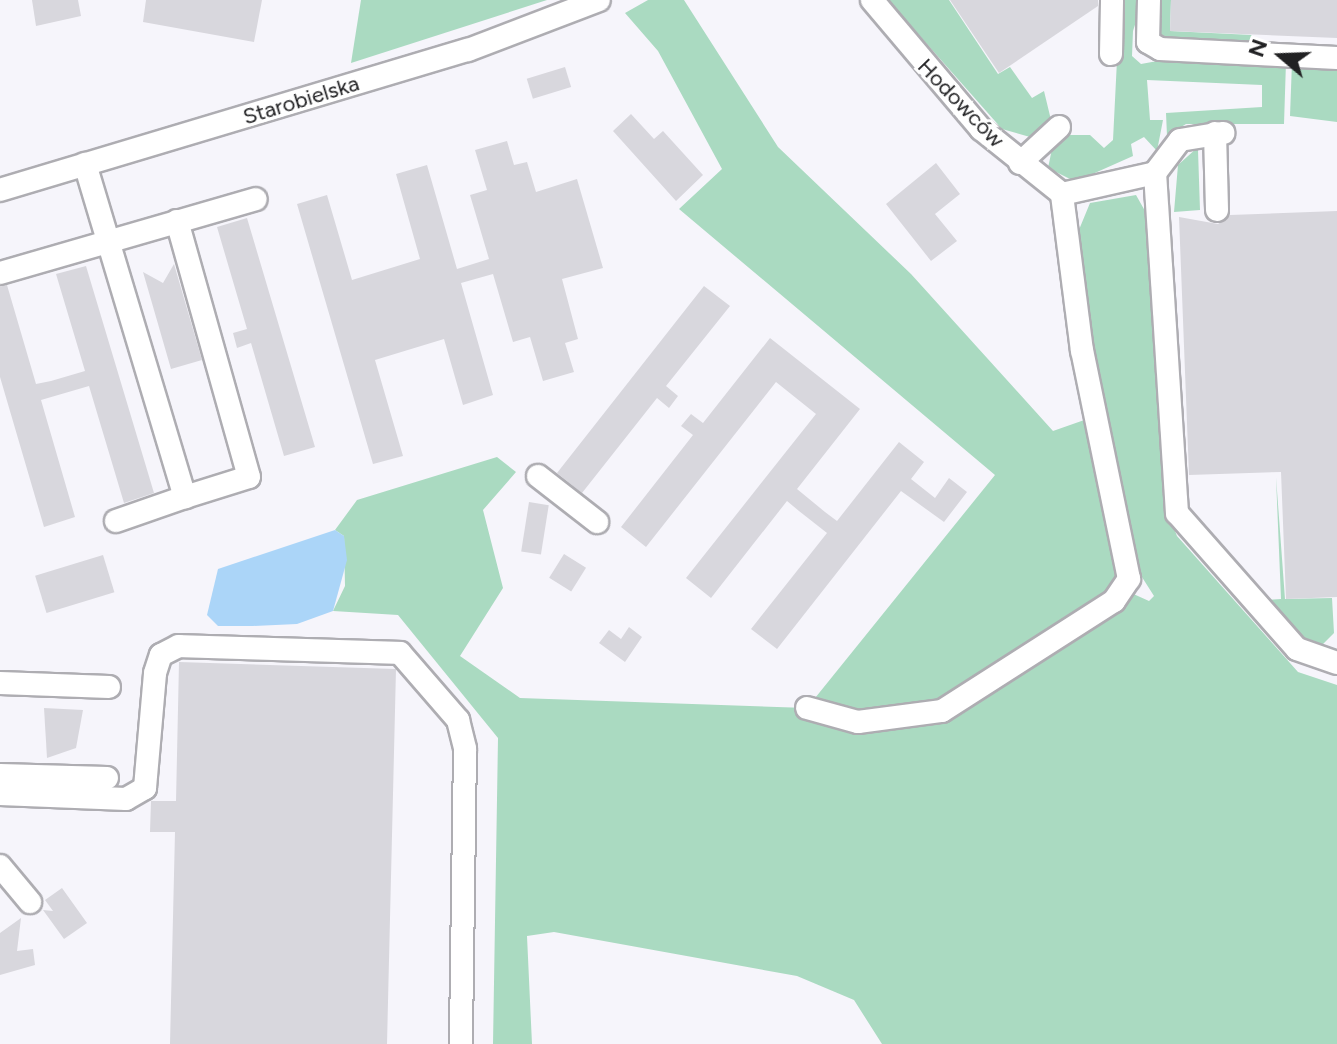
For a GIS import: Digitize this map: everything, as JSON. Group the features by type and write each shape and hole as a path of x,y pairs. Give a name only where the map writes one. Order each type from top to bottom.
{"street":[{"name":"Starobielska","path":"0,190 479,47 599,0"},
{"name":"Hodowców","path":"872,0 935,81 1020,163 1062,194"},
{"path":"1111,54 1112,0"},
{"path":"1149,0 1148,42 1160,49 1337,58"},
{"path":"1020,163 1059,127"},
{"path":"807,708 858,722 942,711 1114,601 1129,579 1082,351 1062,194 1155,173 1180,140 1219,133 1217,210"},
{"path":"85,164 185,497"},
{"path":"1155,173 1177,513 1297,649 1337,663"},
{"path":"0,273 256,199"},
{"path":"116,521 249,477 177,221"},
{"path":"538,476 597,522"},
{"path":"0,794 126,799 145,788 155,673 161,655 179,646 400,653 458,720 465,749 461,1044"},
{"path":"0,683 109,687"},
{"path":"0,775 107,778"},
{"path":"0,866 30,902"}],"green space":[{"path":"361,0 547,0 351,63"},
{"path":"648,0 684,0 778,147 911,274 1053,431 1090,418 1129,592 1149,601 1154,596 1133,563 1102,416 1076,237 1090,203 1136,195 1149,218 1166,508 1177,536 1298,672 1337,685 1337,1044 882,1044 854,1000 797,976 554,932 527,936 532,1044 493,1044 498,738 398,615 333,611 345,586 344,536 335,530 357,500 497,457 516,472 483,510 503,588 460,656 520,698 807,708 995,475 679,209 722,169 658,51 625,13"},
{"path":"888,0 949,0 998,74 1010,67 1032,98 1044,91 1051,120 1030,137 1002,129"},
{"path":"1120,0 1143,0 1133,31 1132,56 1141,64 1174,58 1286,62 1284,124 1186,124 1167,136 1166,113 1262,107 1262,85 1147,80 1150,120 1163,120 1157,151 1144,137 1131,144 1133,156 1088,176 1070,179 1048,168 1053,144 1068,135 1090,135 1104,148 1113,140"},
{"path":"1154,0 1171,0 1170,31 1252,35 1251,49 1156,41"},
{"path":"1292,62 1337,65 1337,122 1290,116"},
{"path":"1206,146 1198,150 1200,210 1174,212 1178,165 1198,147"},
{"path":"1276,477 1285,599 1332,598 1334,633 1321,646 1302,641 1268,600 1281,599"}],"water":[{"path":"335,530 344,536 347,560 333,611 297,624 253,626 218,626 207,615 218,569"}],"building":[{"path":"32,0 78,0 81,16 36,26"},
{"path":"146,0 262,0 254,42 143,22"},
{"path":"950,0 1098,0 1098,6 999,73"},
{"path":"1171,0 1337,0 1337,38 1170,31"},
{"path":"565,67 571,87 533,99 527,79"},
{"path":"631,114 654,139 663,131 703,175 676,201 613,131"},
{"path":"507,141 514,165 527,162 536,192 577,179 603,268 562,279 578,339 565,343 574,372 543,381 530,337 513,342 493,274 461,283 493,395 463,405 444,339 375,360 403,456 373,464 297,204 327,195 352,280 420,259 396,174 427,165 457,269 489,259 470,195 487,190 475,150"},
{"path":"936,163 960,194 935,214 957,241 931,261 886,204"},
{"path":"1337,211 1337,597 1286,599 1281,472 1189,475 1179,217 1218,224 1230,215"},
{"path":"247,218 315,447 284,456 251,343 237,348 233,333 247,329 217,227"},
{"path":"174,264 202,360 171,369 143,272 163,283"},
{"path":"86,266 154,493 124,503 89,386 41,400 75,517 44,527 0,377 0,287 7,285 36,384 51,381 85,371 56,274"},
{"path":"704,286 730,306 666,386 678,396 669,408 657,398 582,493 557,473"},
{"path":"770,338 860,409 797,489 825,512 837,521 899,442 924,462 911,479 935,498 949,478 967,492 944,522 901,491 777,649 751,629 827,533 787,501 711,598 686,578 816,414 776,382 646,547 621,527 693,435 681,426 691,414 703,423"},
{"path":"529,502 549,505 541,555 521,551"},
{"path":"564,554 586,568 571,592 549,578"},
{"path":"103,555 114,592 47,613 35,576"},
{"path":"629,627 642,637 625,662 599,643 609,630 621,639"},
{"path":"179,662 396,669 387,1044 170,1044 175,832 150,832 151,801 176,801"},
{"path":"44,708 83,710 76,748 47,758"},
{"path":"62,888 87,923 64,939 43,910 53,911 45,900"},
{"path":"21,918 17,951 33,949 35,965 0,975 0,933"}]}
